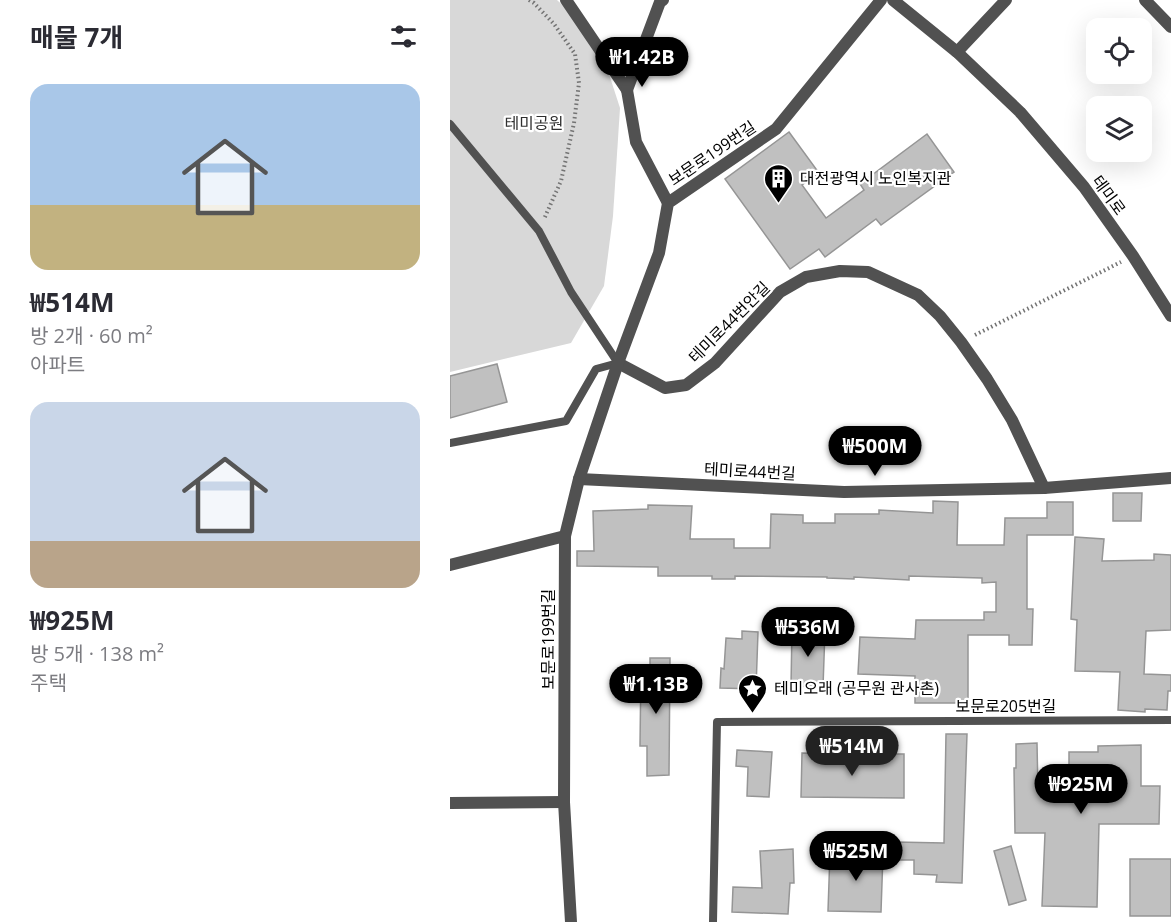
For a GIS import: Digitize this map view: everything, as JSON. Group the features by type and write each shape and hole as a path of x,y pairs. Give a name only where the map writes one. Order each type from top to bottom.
{"street":[{"path":"566,0 627,90 636,142 668,203"},
{"path":"627,90 660,2 663,0"},
{"name":"보문로199번길","path":"571,922 564,801 565,536 579,479 618,363 659,254 668,203 776,129 881,0"},
{"name":"테미로","path":"893,0 957,52 1027,121 1084,188 1133,256 1171,316"},
{"path":"957,52 1006,0"},
{"path":"1145,0 1171,27"},
{"name":"테미로44번안길","path":"618,363 665,388 686,385 715,363 780,292 806,278 840,271 868,272 918,295 940,316 987,379 1012,420 1044,488"},
{"name":"테미로44번길","path":"579,479 844,492 1044,488 1171,478"},
{"path":"450,565 565,536"},
{"path":"450,802 564,801"}],"lane":[{"path":"450,124 539,231 572,292 618,363 596,369 566,421 450,443"},
{"name":"보문로205번길","path":"713,922 717,722 1171,720"}],"path":[{"path":"529,0 554,24 575,54 579,83 574,123 561,181 539,231"},
{"path":"961,342 1133,256"}],"green space":[{"name":"테미공원","path":"450,0 557,0 597,37 620,108 613,216 604,286 571,343 450,372"}],"building":[{"name":"대전광역시 노인복지관","path":"789,132 819,173 802,185 826,218 864,190 860,184 927,134 954,172 881,225 876,219 825,257 819,249 790,269 725,179"},
{"path":"497,364 507,402 450,418 450,376"},
{"path":"1113,493 1142,493 1141,521 1113,521"},
{"path":"933,501 958,502 957,545 1004,545 1005,518 1047,518 1047,502 1073,502 1073,535 1027,535 1027,609 1033,609 1032,645 1009,645 1009,635 968,635 968,703 915,703 915,676 858,674 860,637 915,639 916,620 984,620 984,612 996,612 996,582 982,583 982,578 909,576 909,580 735,576 735,579 712,579 712,576 658,576 658,567 577,566 577,551 594,551 593,511 648,509 648,505 692,506 690,539 734,539 734,548 770,548 771,514 803,515 803,523 835,523 835,514 879,514 879,510 933,513"},
{"path":"1075,537 1104,539 1102,561 1154,560 1154,554 1171,555 1171,630 1146,631 1144,674 1171,675 1171,691 1168,691 1167,710 1145,709 1145,712 1118,710 1120,672 1075,671 1077,620 1071,619"},
{"path":"792,629 825,630 823,687 791,686"},
{"path":"742,631 758,632 756,689 720,688 726,638 742,639"},
{"path":"650,658 670,658 669,775 647,776 647,746 640,746 641,665 650,665"},
{"path":"946,734 967,734 962,883 936,882 937,875 914,874 914,860 896,860 896,842 944,843"},
{"path":"1037,743 1038,792 1069,792 1069,752 1098,752 1098,746 1141,745 1141,786 1160,786 1159,824 1099,824 1097,907 1042,906 1045,833 1015,833 1016,744"},
{"path":"737,750 772,752 769,797 747,796 748,767 736,766"},
{"path":"802,753 835,754 835,759 887,759 887,754 904,754 904,798 801,797"},
{"path":"1011,846 1026,900 1009,905 994,851"},
{"path":"793,849 794,883 790,883 788,914 732,912 733,887 762,888 760,851"},
{"path":"830,853 883,854 881,912 828,911"},
{"path":"1130,859 1171,859 1171,916 1130,916"}],"place":[{"name":"대전광역시 노인복지관","path":"779,204"},
{"name":"테미오래 (공무원 관사촌)","path":"753,714"}]}
